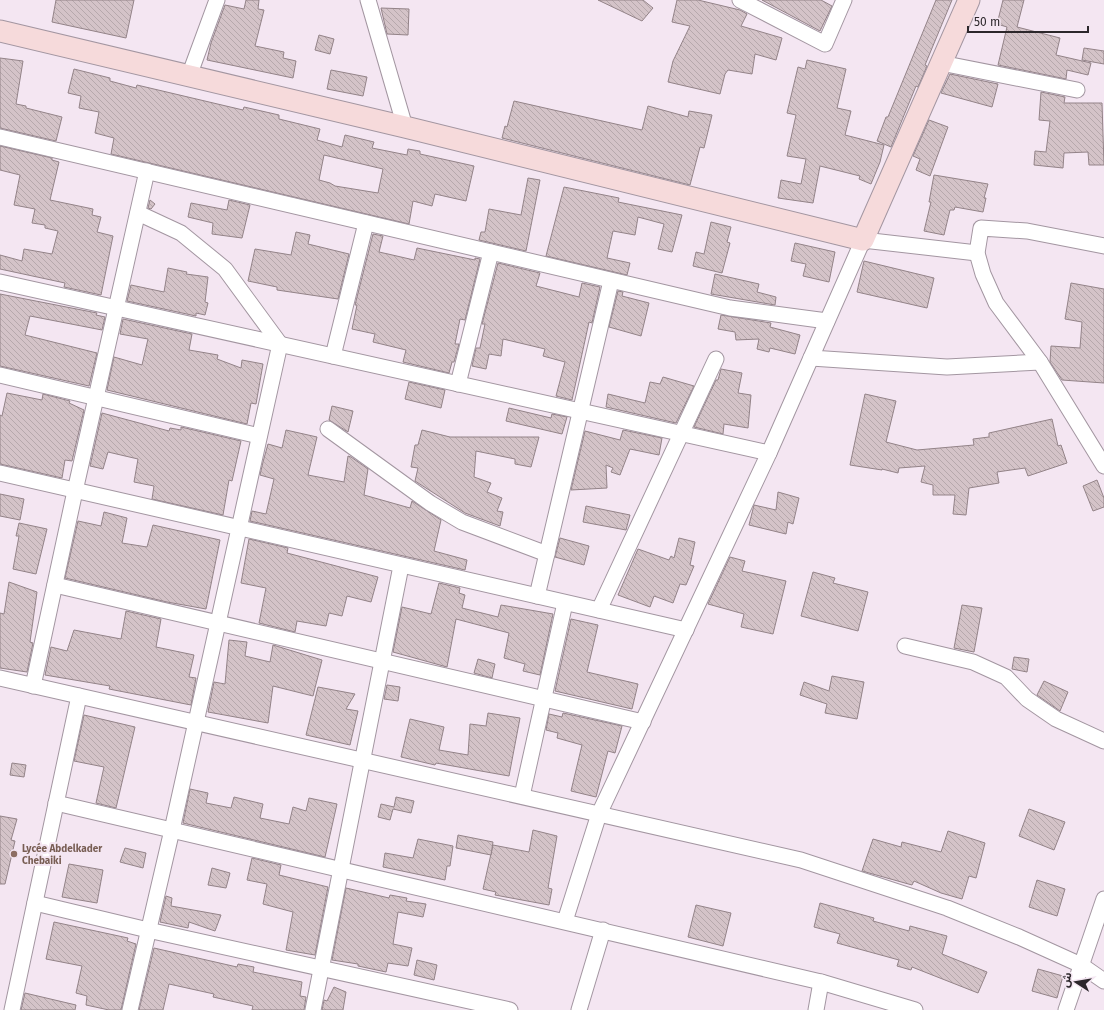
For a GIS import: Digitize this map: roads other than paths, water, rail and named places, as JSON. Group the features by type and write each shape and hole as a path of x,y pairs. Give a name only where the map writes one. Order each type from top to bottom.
{"street":[{"path":"189,76 217,0"},
{"path":"368,0 405,127"},
{"path":"740,0 825,44 844,0"},
{"path":"565,921 599,814 770,453 970,0"},
{"path":"0,30 405,127 863,240 977,253"},
{"path":"942,63 1077,90"},
{"path":"0,137 730,308 828,321"},
{"path":"33,686 75,491 147,172"},
{"path":"130,1010 172,830 280,344 225,269 181,233 138,213"},
{"path":"333,356 366,223"},
{"path":"1104,246 1027,231 981,228 977,253 983,274 996,303 1040,362 1104,466"},
{"path":"458,384 491,252"},
{"path":"537,596 611,281"},
{"path":"0,282 770,453"},
{"path":"811,358 947,367 1040,362"},
{"path":"599,610 716,359"},
{"path":"0,375 259,436"},
{"path":"328,429 430,503 462,522 547,554"},
{"path":"0,473 238,529 686,630"},
{"path":"313,1010 320,967 401,566"},
{"path":"55,586 218,622 643,722"},
{"path":"522,796 542,698 565,603"},
{"path":"905,646 973,662 1006,677 1027,699 1056,719 1104,741"},
{"path":"0,678 801,860 947,908 1019,937 1081,965 1104,981"},
{"path":"12,1010 79,696"},
{"path":"56,803 821,982 915,1010"},
{"path":"1066,1010 1104,899"},
{"path":"34,903 148,930 510,1010"},
{"path":"579,1010 604,930"},
{"path":"816,1010 821,982"}],"place":[{"name":"Lycée Abdelkader Chebaiki","path":"14,854"}]}
